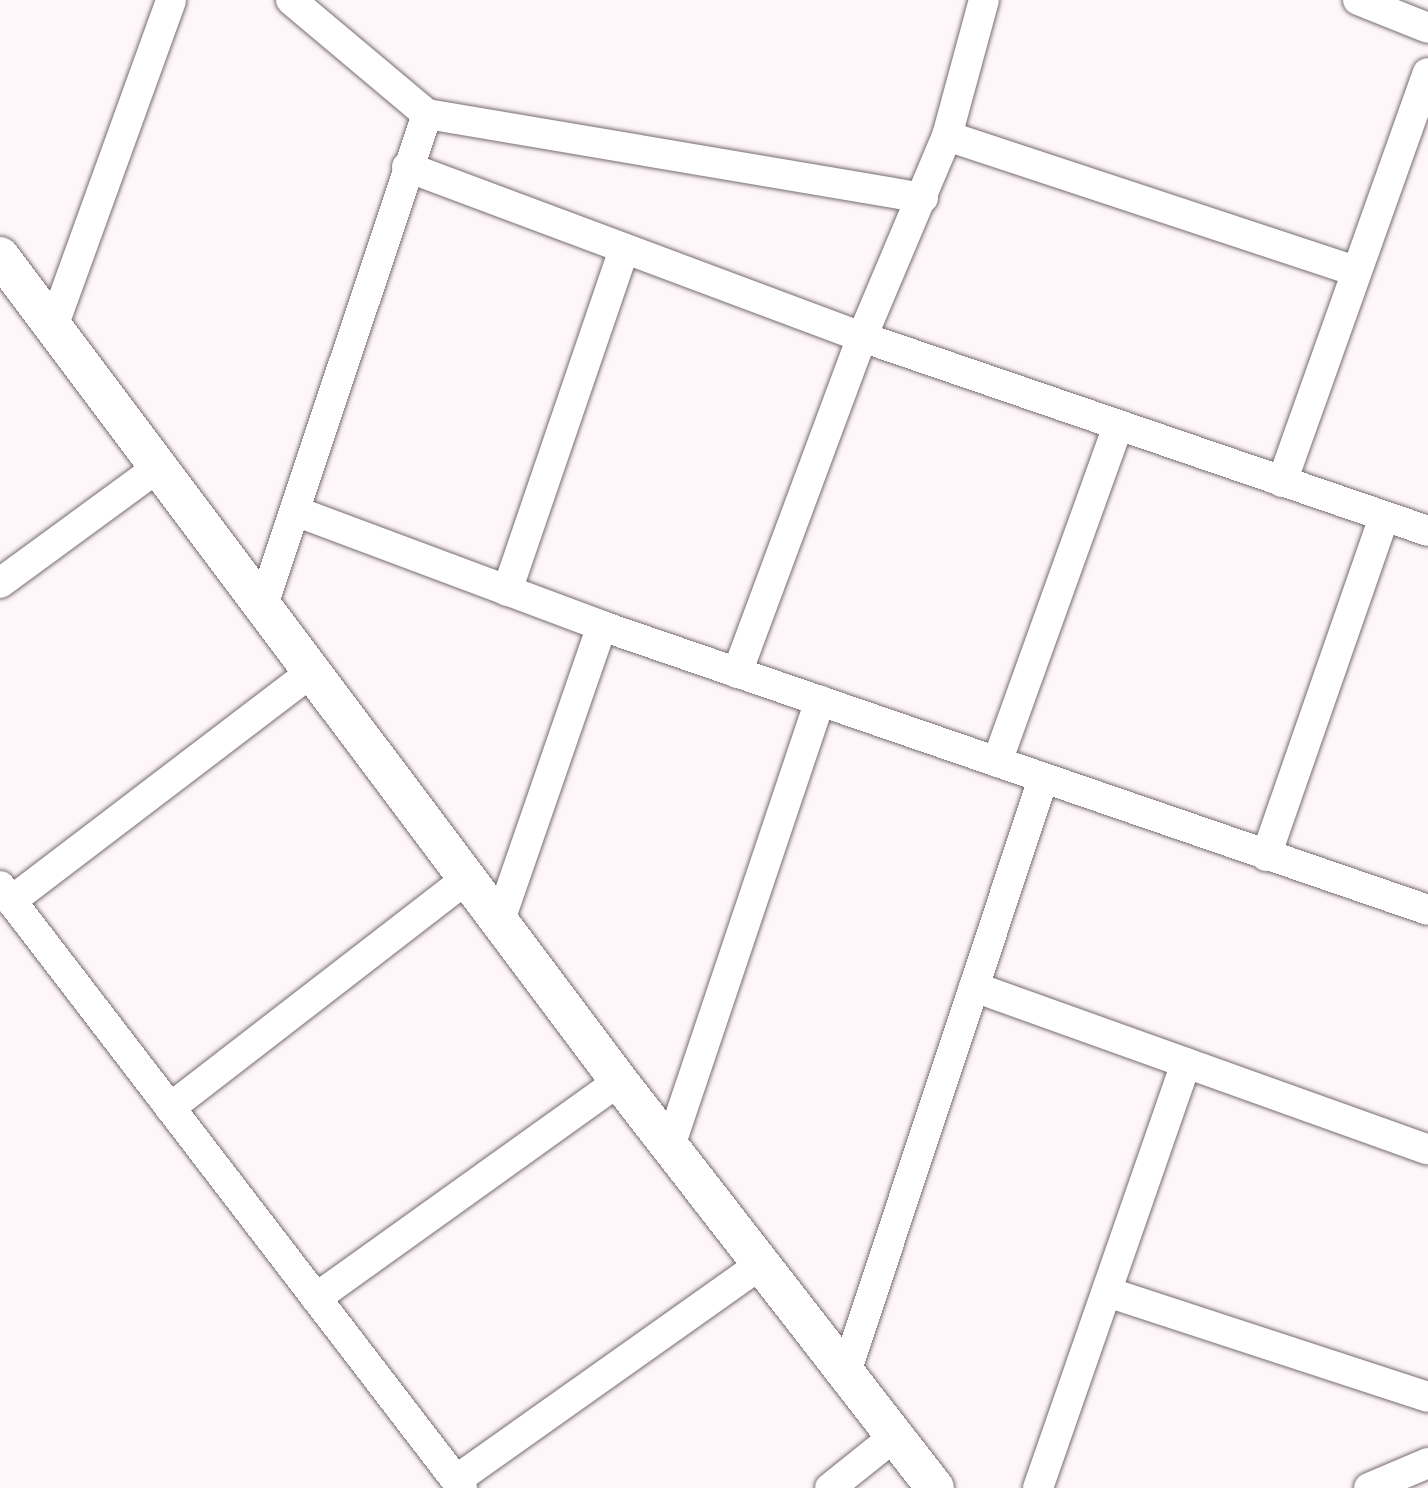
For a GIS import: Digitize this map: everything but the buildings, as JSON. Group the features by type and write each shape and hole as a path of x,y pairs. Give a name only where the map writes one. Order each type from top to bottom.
{"street":[{"path":"54,324 171,0"},
{"path":"291,0 427,114 923,198"},
{"path":"1358,0 1428,28"},
{"path":"737,673 862,337 947,136 976,1"},
{"path":"1282,482 1428,73"},
{"path":"264,602 407,167 427,114"},
{"path":"947,136 1356,271"},
{"path":"407,167 862,337 1428,531"},
{"path":"507,591 624,250"},
{"path":"0,256 264,602 619,1081 935,1488"},
{"path":"997,762 1118,426"},
{"path":"0,583 161,465"},
{"path":"295,511 602,626 1428,910"},
{"path":"1266,856 1384,518"},
{"path":"500,920 602,626"},
{"path":"314,670 6,894 459,1484 761,1264"},
{"path":"670,1146 820,701"},
{"path":"846,1372 1043,779"},
{"path":"170,1108 468,878"},
{"path":"974,987 1428,1150"},
{"path":"1038,1488 1186,1063"},
{"path":"316,1298 619,1081"},
{"path":"1107,1292 1428,1397"},
{"path":"830,1488 895,1436"},
{"path":"1369,1488 1428,1463"}]}
